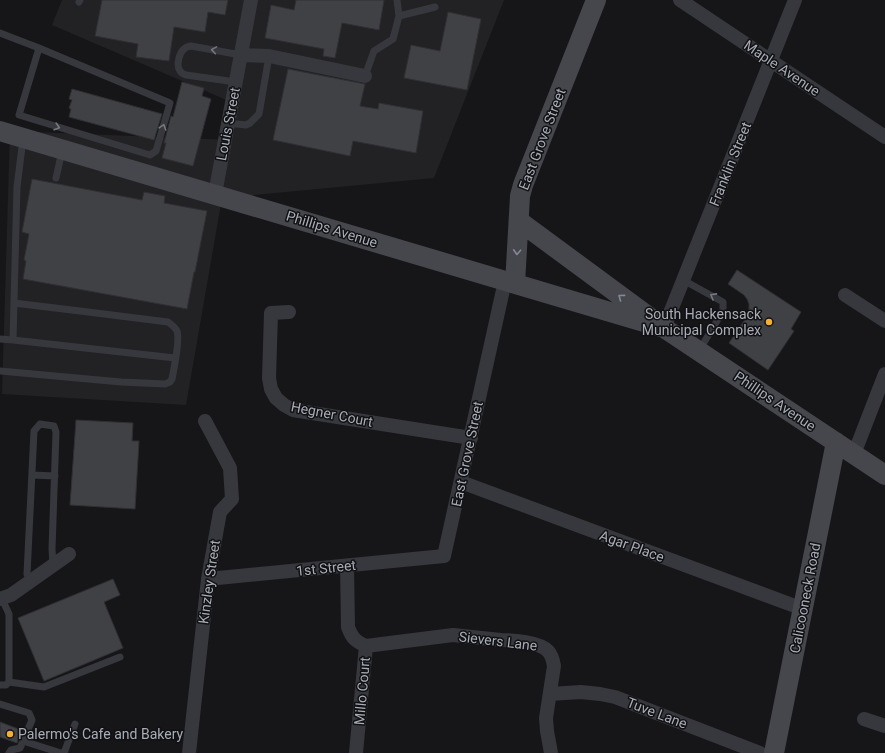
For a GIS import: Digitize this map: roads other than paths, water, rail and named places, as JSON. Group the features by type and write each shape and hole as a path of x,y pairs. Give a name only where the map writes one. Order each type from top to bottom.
{"street":[{"name":"Louis Street","path":"215,194 251,0"},
{"name":"East Grove Street","path":"444,556 471,438 510,282 519,221 520,196 523,185 596,0"},
{"name":"Maple Avenue","path":"680,0 885,137"},
{"name":"Franklin Street","path":"664,328 795,0"},
{"path":"241,55 270,56 364,76"},
{"name":"Phillips Avenue","path":"0,131 62,148 664,328"},
{"name":"Phillips Avenue","path":"519,221 664,328 885,475"},
{"path":"845,296 885,321"},
{"name":"Hegner Court","path":"289,312 271,313 269,378 271,389 276,398 284,405 293,410 471,438"},
{"path":"854,454 885,374"},
{"name":"Kinzley Street","path":"189,753 208,579 220,512 232,499 230,468 205,421"},
{"name":"Calicooneck Road","path":"774,753 836,442"},
{"name":"Agar Place","path":"461,482 803,609"},
{"path":"1,599 11,596 69,554"},
{"name":"1st Street","path":"208,579 444,556"},
{"name":"Millo Court","path":"347,566 348,626 351,635 357,642 366,646 356,753"},
{"name":"Sievers Lane","path":"366,646 453,635 508,640 542,646 552,657 554,666 546,718 546,731 551,753"},
{"name":"Tuve Lane","path":"550,694 581,692 615,697 760,753"},
{"path":"864,719 885,726"}],"lane":[{"path":"364,76 374,51 393,39 399,16 397,0"},
{"path":"399,16 435,7"},
{"path":"0,33 39,48 170,103 156,151 150,155 19,115 39,48"},
{"path":"236,82 182,74 178,66 180,55 182,50 190,46 241,55"},
{"path":"228,123 246,125 259,114 270,56"},
{"path":"13,340 17,187 23,137"},
{"path":"56,178 62,148"},
{"path":"684,280 722,302 723,311 698,351"},
{"path":"0,371 121,382 164,384 170,382 172,379 178,332 174,326 168,322 14,303"},
{"path":"0,339 175,358"},
{"path":"30,581 27,574 34,430 40,424 54,426 56,432 52,549 53,565"},
{"path":"32,476 55,476"},
{"path":"1,599 9,614 10,682"},
{"path":"0,685 6,685 10,682 44,687 120,657"},
{"path":"0,704 29,713 32,720 20,748 11,750 10,753"},
{"path":"64,753 75,724"},
{"path":"23,741 60,753"}],"place":[{"name":"South Hackensack Municipal Complex","path":"769,322"},
{"name":"Palermo's Cafe and Bakery","path":"10,734"}]}
